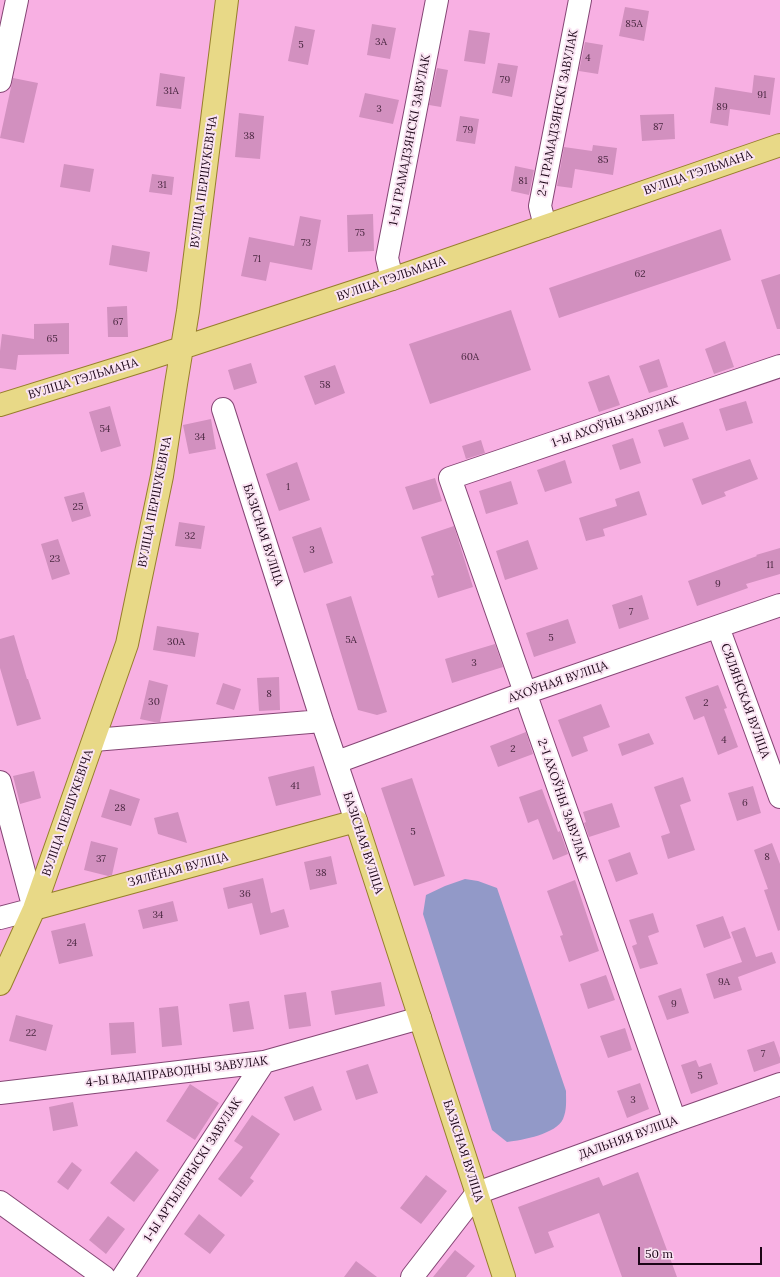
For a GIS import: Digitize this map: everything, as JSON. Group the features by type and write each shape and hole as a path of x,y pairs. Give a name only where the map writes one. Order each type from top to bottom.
{"main road":[{"name":"ВУЛІЦА ПЕРШУКЕВІЧА","path":"0,984 34,909 94,740 126,644 162,476 188,312 227,0"},
{"name":"ВУЛІЦА ТЭЛЬМАНА","path":"0,405 182,348 392,279 780,145"},
{"name":"ЗЯЛЁНАЯ ВУЛІЦА","path":"34,909 356,821"},
{"name":"БАЗІСНАЯ ВУЛІЦА","path":"356,821 504,1277"}],"street":[{"path":"0,81 16,0"},
{"name":"1-Ы ГРАМАДЗЯНСКІ ЗАВУЛАК","path":"392,279 387,258 437,0"},
{"name":"2-І ГРАМАДЗЯНСКІ ЗАВУЛАК","path":"545,226 540,206 580,0"},
{"name":"1-Ы АХОЎНЫ ЗАВУЛАК","path":"450,478 780,366"},
{"name":"БАЗІСНАЯ ВУЛІЦА","path":"223,408 322,721 356,821"},
{"name":"2-І АХОЎНЫ ЗАВУЛАК","path":"450,478 675,1121"},
{"name":"АХОЎНАЯ ВУЛІЦА","path":"336,762 525,693 780,605"},
{"name":"СЯЛЯНСКАЯ ВУЛІЦА","path":"718,627 780,797"},
{"path":"94,740 322,721"},
{"path":"0,782 34,909"},
{"name":"ЗЯЛЁНАЯ ВУЛІЦА","path":"0,918 34,909"},
{"name":"4-Ы ВАДАПРАВОДНЫ ЗАВУЛАК","path":"0,1093 264,1062 420,1018"},
{"name":"1-Ы АРТЫЛЕРЫСКІ ЗАВУЛАК","path":"123,1277 264,1062"},
{"name":"ДАЛЬНЯЯ ВУЛІЦА","path":"477,1193 780,1084"},
{"path":"412,1277 477,1193"},
{"path":"0,1202 104,1277"}],"shaded area":[{"path":"465,879 478,881 497,888 566,1091 565,1112 563,1119 559,1124 554,1129 522,1140 507,1142 492,1130 423,914 426,895"}],"building":[{"path":"625,7 649,11 644,41 619,36"},
{"path":"372,24 396,28 390,59 367,55"},
{"path":"295,26 315,30 308,65 288,61"},
{"path":"469,30 490,33 485,64 464,61"},
{"path":"585,42 603,45 598,74 579,71"},
{"path":"498,63 518,66 512,97 492,93"},
{"path":"437,68 448,70 441,107 429,105"},
{"path":"160,73 185,77 181,109 156,106"},
{"path":"754,75 775,78 770,115 730,109 728,126 710,123 715,87 752,93"},
{"path":"13,78 38,83 24,143 0,138"},
{"path":"365,93 399,100 393,124 359,117"},
{"path":"239,113 264,116 260,159 235,157"},
{"path":"674,114 675,139 642,141 640,115"},
{"path":"460,116 479,119 475,144 456,141"},
{"path":"593,145 617,148 613,175 575,169 572,188 557,186 564,147 592,151"},
{"path":"64,164 94,169 90,192 60,187"},
{"path":"515,166 534,170 529,195 511,191"},
{"path":"152,174 174,177 172,195 149,192"},
{"path":"373,214 374,251 348,252 347,215"},
{"path":"300,216 321,220 312,270 270,262 266,281 241,276 249,237 294,246"},
{"path":"721,229 731,260 559,318 549,288"},
{"path":"112,245 150,252 147,272 109,265"},
{"path":"780,274 780,329 777,329 761,280"},
{"path":"127,306 128,337 108,337 107,307"},
{"path":"511,310 531,370 430,404 409,344"},
{"path":"69,323 69,354 18,355 16,370 0,368 2,334 34,339 34,324"},
{"path":"725,341 734,367 714,374 705,349"},
{"path":"659,359 668,387 649,393 639,366"},
{"path":"251,363 257,383 234,390 228,370"},
{"path":"335,365 345,393 315,405 304,376"},
{"path":"609,375 620,405 599,412 588,382"},
{"path":"746,401 753,423 726,431 719,409"},
{"path":"110,406 121,446 101,452 89,412"},
{"path":"211,419 216,449 189,454 183,425"},
{"path":"683,422 689,439 664,447 658,430"},
{"path":"633,438 641,463 620,470 612,445"},
{"path":"481,440 485,453 466,459 462,446"},
{"path":"750,459 758,479 724,492 726,496 702,505 692,479"},
{"path":"565,460 572,483 545,492 537,470"},
{"path":"297,462 310,500 279,511 266,474"},
{"path":"435,478 442,501 413,510 405,487"},
{"path":"511,481 518,504 486,514 479,491"},
{"path":"639,491 647,515 603,529 605,536 586,541 579,518 617,506 615,499"},
{"path":"84,492 91,516 72,522 64,497"},
{"path":"179,522 205,526 201,549 175,546"},
{"path":"454,526 473,587 438,598 431,576 434,575 421,537"},
{"path":"321,527 333,563 304,573 292,537"},
{"path":"58,539 70,574 52,580 41,544"},
{"path":"528,540 538,569 505,580 496,551"},
{"path":"780,548 780,574 746,584 748,588 697,606 688,581 757,556 756,555"},
{"path":"642,595 649,619 619,629 612,605"},
{"path":"351,596 387,712 377,715 358,710 326,604"},
{"path":"568,619 576,643 534,657 526,633"},
{"path":"157,626 199,633 195,657 153,650"},
{"path":"14,635 41,719 17,726 0,668 0,639"},
{"path":"495,644 503,667 452,683 445,659"},
{"path":"279,677 280,710 259,711 257,678"},
{"path":"149,680 168,685 160,722 140,719"},
{"path":"223,683 241,689 234,710 216,704"},
{"path":"718,685 727,708 724,709 738,747 718,755 704,716 694,720 685,697"},
{"path":"601,704 610,727 583,737 588,751 572,757 558,720"},
{"path":"526,732 533,754 498,767 490,746"},
{"path":"649,733 654,744 622,756 618,744"},
{"path":"314,766 321,795 276,806 268,777"},
{"path":"34,771 41,798 20,804 13,776"},
{"path":"683,777 691,801 680,805 695,850 668,859 661,836 670,833 654,787"},
{"path":"412,778 445,876 414,886 381,788"},
{"path":"753,786 761,813 737,821 728,793"},
{"path":"110,789 140,799 131,826 101,817"},
{"path":"542,789 568,854 553,860 538,819 528,823 519,797"},
{"path":"612,803 620,827 589,837 584,823 586,822 583,812"},
{"path":"178,812 187,843 158,834 154,818"},
{"path":"91,841 118,848 112,875 108,876 84,870"},
{"path":"772,843 780,864 780,930 778,931 764,890 768,889 754,850"},
{"path":"630,852 638,874 616,882 608,860"},
{"path":"331,856 337,884 310,890 304,862"},
{"path":"263,878 271,913 284,909 289,927 260,935 252,903 228,909 223,888"},
{"path":"575,880 599,951 569,962 560,936 563,935 547,891"},
{"path":"173,901 178,921 143,929 138,910"},
{"path":"653,913 659,932 648,936 658,964 640,969 632,946 637,944 629,920"},
{"path":"723,916 731,938 704,948 696,925"},
{"path":"85,923 93,956 59,964 51,931"},
{"path":"745,927 756,957 772,952 776,963 738,977 742,990 714,999 706,974 742,962 731,932"},
{"path":"606,975 615,1000 588,1009 580,984"},
{"path":"381,982 385,1006 335,1015 331,991"},
{"path":"681,988 689,1013 667,1020 658,996"},
{"path":"306,992 311,1026 289,1029 284,995"},
{"path":"249,1001 254,1029 233,1032 229,1004"},
{"path":"178,1006 182,1045 162,1047 159,1008"},
{"path":"16,1015 53,1025 46,1051 9,1041"},
{"path":"134,1022 136,1053 111,1055 109,1023"},
{"path":"625,1028 632,1050 608,1058 600,1036"},
{"path":"774,1041 780,1058 780,1063 754,1072 747,1050"},
{"path":"696,1060 699,1067 711,1063 718,1084 691,1094 681,1065"},
{"path":"368,1064 378,1093 356,1100 346,1071"},
{"path":"640,1083 649,1109 627,1118 617,1091"},
{"path":"190,1084 219,1103 195,1140 166,1121"},
{"path":"313,1086 322,1110 294,1121 284,1097"},
{"path":"73,1102 78,1126 53,1131 49,1107"},
{"path":"252,1115 280,1134 250,1178 254,1181 241,1197 218,1179 243,1147 234,1141"},
{"path":"136,1151 159,1170 134,1202 110,1183"},
{"path":"72,1162 82,1170 68,1190 57,1182"},
{"path":"638,1172 677,1277 622,1277 599,1213 548,1232 554,1247 535,1254 518,1207 599,1177 603,1186"},
{"path":"426,1175 447,1191 421,1224 400,1208"},
{"path":"199,1214 225,1235 210,1254 184,1234"},
{"path":"108,1216 125,1229 106,1254 89,1240"},
{"path":"455,1250 475,1266 466,1277 433,1277"},
{"path":"356,1261 377,1277 344,1277"}]}
